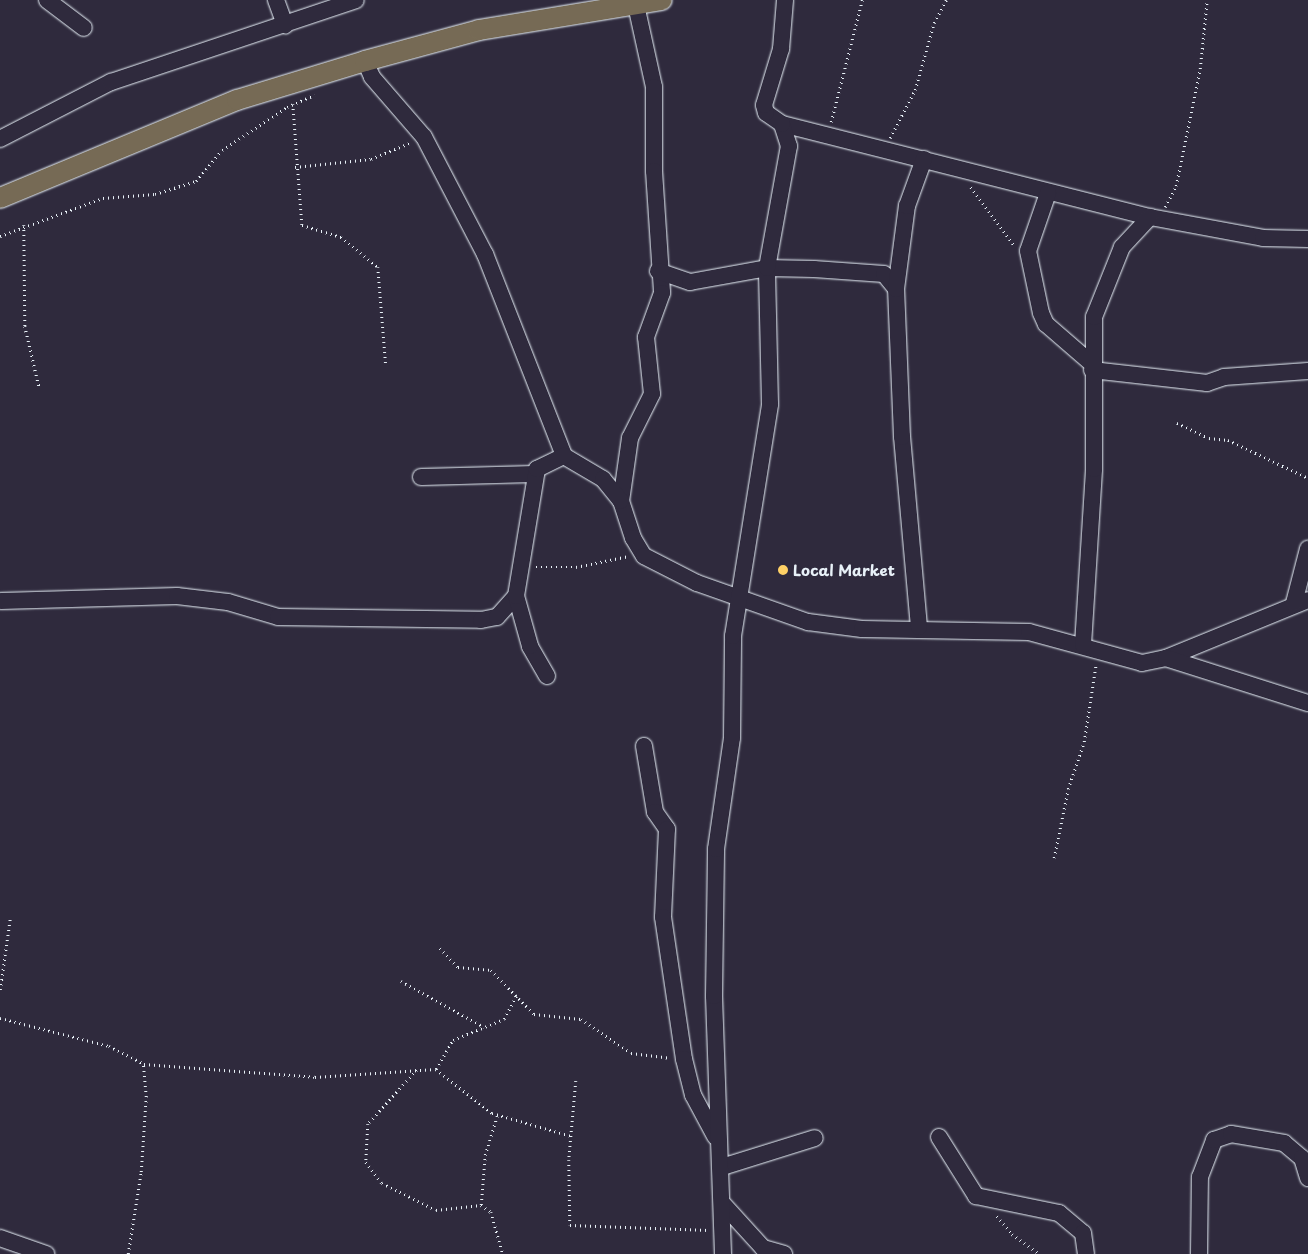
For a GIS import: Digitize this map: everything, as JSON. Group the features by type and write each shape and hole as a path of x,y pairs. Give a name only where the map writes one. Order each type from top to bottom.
{"main road":[{"path":"0,198 228,103 365,61 479,30 662,0"}],"street":[{"path":"47,0 84,28"},
{"path":"276,0 285,25"},
{"path":"0,139 111,82 356,0"},
{"path":"785,0 781,49 764,105 766,113 782,124 889,152 924,159 1048,193 1154,218 1263,238 1308,239"},
{"path":"621,501 630,438 652,394 645,344 662,293 658,272 654,87 636,4"},
{"path":"365,61 372,76 424,137 500,287 564,456 603,479 621,501 642,554 696,583 808,622 862,629 919,627 1029,632 1091,648 1127,661 1166,658 1301,602 1308,549"},
{"path":"724,1254 722,1167 718,1141 716,849 732,738 733,636 770,404 768,268 789,146 782,124"},
{"path":"919,627 902,437 896,289 907,206 924,159"},
{"path":"1048,193 1028,251 1041,313 1046,324 1092,367 1207,383 1224,377 1308,371"},
{"path":"1091,648 1094,469 1092,367 1094,317 1108,290 1116,260 1154,218"},
{"path":"658,272 690,282 768,268 884,274 896,289"},
{"path":"547,676 530,646 517,589 535,474 539,465 564,456"},
{"path":"421,477 535,474"},
{"path":"1,601 177,596 228,602 278,617 481,620 497,617 517,589"},
{"path":"1166,658 1308,703"},
{"path":"644,746 655,812 667,829 663,917 684,1059 693,1095 718,1141"},
{"path":"1199,1254 1200,1176 1214,1140 1231,1134 1284,1143 1302,1158 1308,1178"},
{"path":"939,1137 960,1176 976,1196 988,1202 1058,1213 1082,1233 1086,1254"},
{"path":"722,1167 815,1138"},
{"path":"723,1204 763,1248 784,1254"},
{"path":"0,1238 46,1254"}],"path":[{"path":"827,135 862,0"},
{"path":"889,152 891,130 915,90 934,23 946,0"},
{"path":"1154,218 1176,186 1200,69 1206,0"},
{"path":"0,236 24,225 103,198 156,194 196,181 222,150 293,104 318,93"},
{"path":"293,104 295,167 302,225 341,237 378,267 386,366"},
{"path":"295,167 371,159 424,137"},
{"path":"956,168 1016,248"},
{"path":"24,225 25,326 39,386"},
{"path":"1177,423 1209,438 1228,440 1308,478"},
{"path":"517,589 543,564 576,567 642,554"},
{"path":"1054,858 1068,789 1084,742 1091,648"},
{"path":"0,990 10,918"},
{"path":"440,948 458,967 490,970 534,1014 581,1019 640,1057 684,1059"},
{"path":"401,981 484,1027"},
{"path":"436,1069 453,1040 504,1019 516,996"},
{"path":"0,1018 109,1046 143,1063 315,1077 436,1069 497,1116 571,1136"},
{"path":"128,1254 141,1172 146,1097 143,1063"},
{"path":"418,1070 368,1124 366,1162 382,1182 436,1210 481,1204 490,1212 503,1254"},
{"path":"576,1081 567,1201 573,1226 723,1230"},
{"path":"481,1204 485,1155 497,1116"},
{"path":"988,1202 1012,1234 1040,1254"}],"place":[{"name":"Local Market","path":"783,570"}]}
